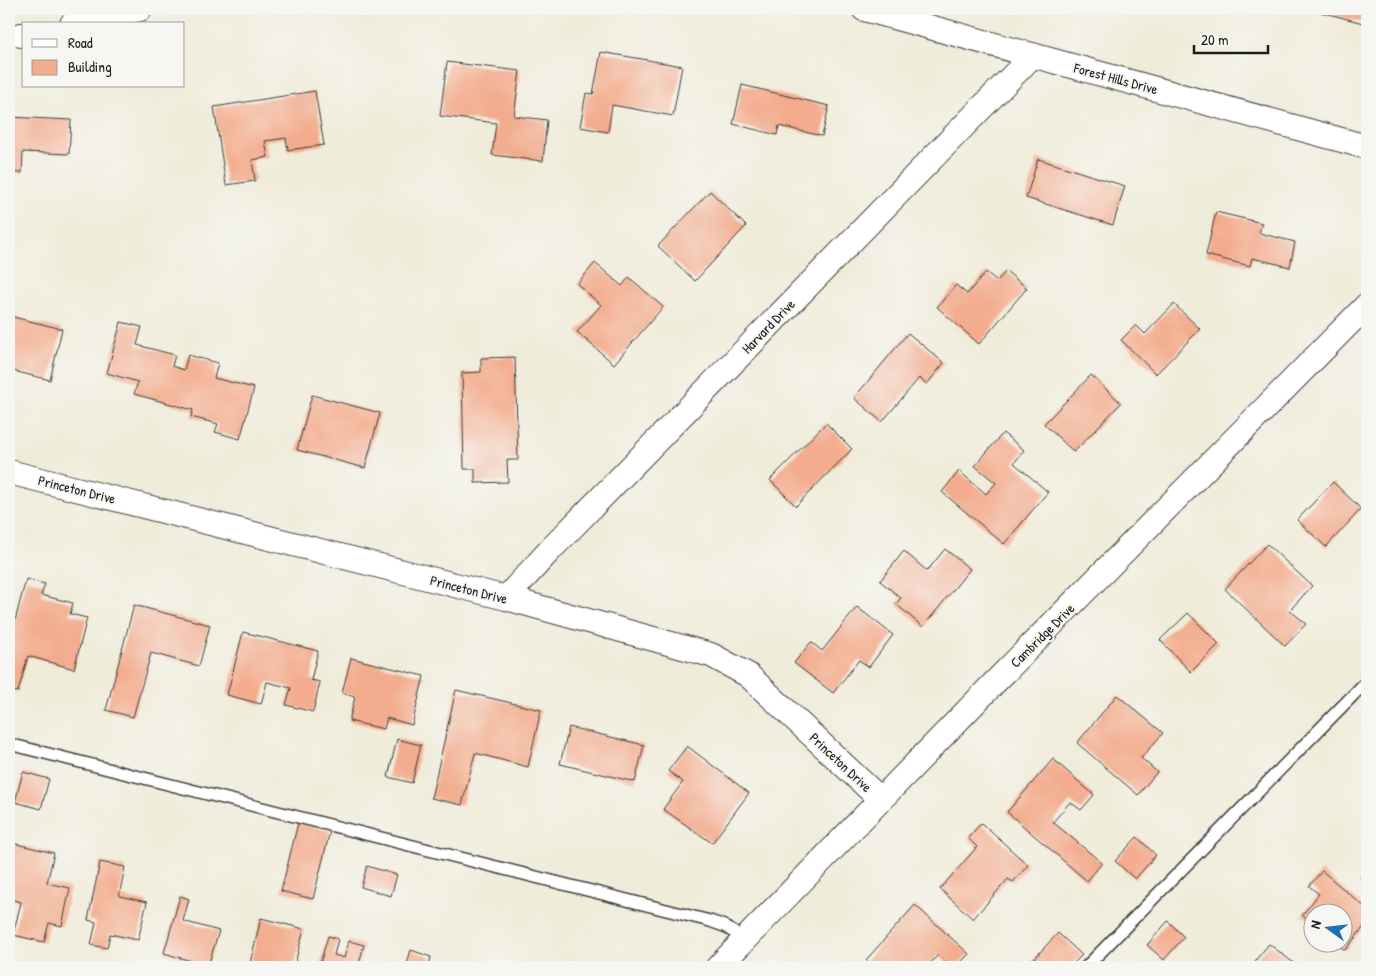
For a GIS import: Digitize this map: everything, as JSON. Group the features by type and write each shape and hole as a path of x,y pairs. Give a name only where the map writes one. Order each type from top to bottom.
{"street":[{"path":"81,22 140,9"},
{"name":"Forest Hills Drive","path":"864,9 1367,147"},
{"name":"Harvard Drive","path":"506,598 550,550 1033,55"},
{"name":"Cambridge Drive","path":"718,967 1367,306"},
{"name":"Princeton Drive","path":"9,472 506,598 711,656 748,675 881,800"}],"lane":[{"path":"1086,967 1367,681"},
{"path":"9,744 710,921 724,926 744,939"}],"building":[{"path":"1309,9 1367,9 1367,24"},
{"path":"601,52 682,66 673,116 612,105 608,132 580,127 586,93 593,94"},
{"path":"447,62 520,71 514,116 547,120 543,161 492,155 496,123 440,116"},
{"path":"742,85 829,106 822,136 779,126 777,135 733,124"},
{"path":"315,91 324,145 288,150 286,138 265,141 268,157 252,160 255,181 226,185 214,107"},
{"path":"9,117 71,120 69,154 23,152 22,173 9,172"},
{"path":"1038,159 1125,186 1113,225 1026,198"},
{"path":"710,191 746,226 695,281 658,246"},
{"path":"1216,212 1262,223 1259,233 1295,242 1290,267 1252,258 1250,266 1206,255"},
{"path":"595,263 622,286 629,277 663,307 614,364 577,332 601,305 577,284"},
{"path":"1006,271 1027,288 979,344 937,307 956,285 967,294 986,272 997,281"},
{"path":"1174,304 1200,329 1156,374 1121,340 1136,325 1145,334"},
{"path":"9,316 62,329 50,380 9,370"},
{"path":"121,322 142,327 137,345 175,355 172,366 184,370 188,355 218,363 214,378 254,388 240,439 215,432 218,424 191,417 193,410 134,394 138,382 107,373"},
{"path":"908,333 944,363 927,384 919,378 882,422 854,398"},
{"path":"515,357 518,460 507,460 508,482 475,483 475,469 464,469 462,373 481,372 481,358"},
{"path":"1091,375 1121,403 1074,452 1044,424"},
{"path":"312,395 380,413 365,468 297,450"},
{"path":"826,423 852,449 796,506 770,480"},
{"path":"1003,433 1024,450 1014,463 1048,492 1004,544 942,492 959,471 986,494 996,483 975,466"},
{"path":"1333,482 1361,509 1326,547 1297,520"},
{"path":"1267,544 1312,586 1290,610 1306,624 1285,646 1225,589"},
{"path":"945,549 970,569 923,627 896,604 901,598 880,581 904,551 927,571"},
{"path":"26,579 45,584 41,595 73,603 70,614 87,618 74,669 28,656 18,692 9,690 9,643"},
{"path":"134,605 210,625 199,666 151,653 133,717 106,710"},
{"path":"857,607 893,635 869,667 859,660 833,693 794,663 811,642 822,651"},
{"path":"1188,613 1219,644 1191,672 1160,640"},
{"path":"243,632 318,651 311,680 320,682 313,712 286,705 291,688 267,682 261,704 227,695"},
{"path":"351,658 424,676 412,725 387,718 384,729 349,721 355,697 342,693"},
{"path":"456,690 541,710 528,767 475,753 462,805 431,798"},
{"path":"1117,695 1163,733 1141,758 1157,772 1138,795 1077,743"},
{"path":"569,727 644,745 635,782 560,764"},
{"path":"397,739 421,745 412,783 388,777"},
{"path":"687,746 749,793 712,843 663,809 683,782 668,771"},
{"path":"1053,759 1094,795 1081,810 1070,802 1053,822 1102,863 1087,881 1007,812"},
{"path":"23,772 49,779 41,809 15,802"},
{"path":"298,823 330,831 313,899 281,891"},
{"path":"981,823 1028,865 1013,882 1008,879 973,919 940,889 977,847 968,838"},
{"path":"1137,837 1156,855 1135,879 1115,861"},
{"path":"12,843 54,853 47,883 70,888 62,926 49,923 44,942 13,935 21,902 9,899 9,857"},
{"path":"100,862 125,867 119,896 147,902 138,940 110,934 107,948 91,945 96,922 88,920"},
{"path":"367,866 397,875 391,896 361,887"},
{"path":"1367,868 1367,882 1360,877"},
{"path":"1322,871 1367,909 1367,923 1354,939 1354,904 1311,904 1319,894 1309,886"},
{"path":"180,896 189,899 183,921 219,931 208,966 164,953"},
{"path":"915,905 969,954 956,967 951,967 938,955 927,967 875,967 866,960"},
{"path":"261,918 304,929 294,967 249,967"},
{"path":"1168,921 1184,937 1164,960 1147,945"},
{"path":"1058,933 1082,955 1070,967 1026,967"},
{"path":"328,936 338,939 334,955 344,958 349,941 364,945 358,967 319,967"},
{"path":"1269,944 1299,967 1250,967"},
{"path":"411,950 431,957 429,965 434,967 406,967"}]}
